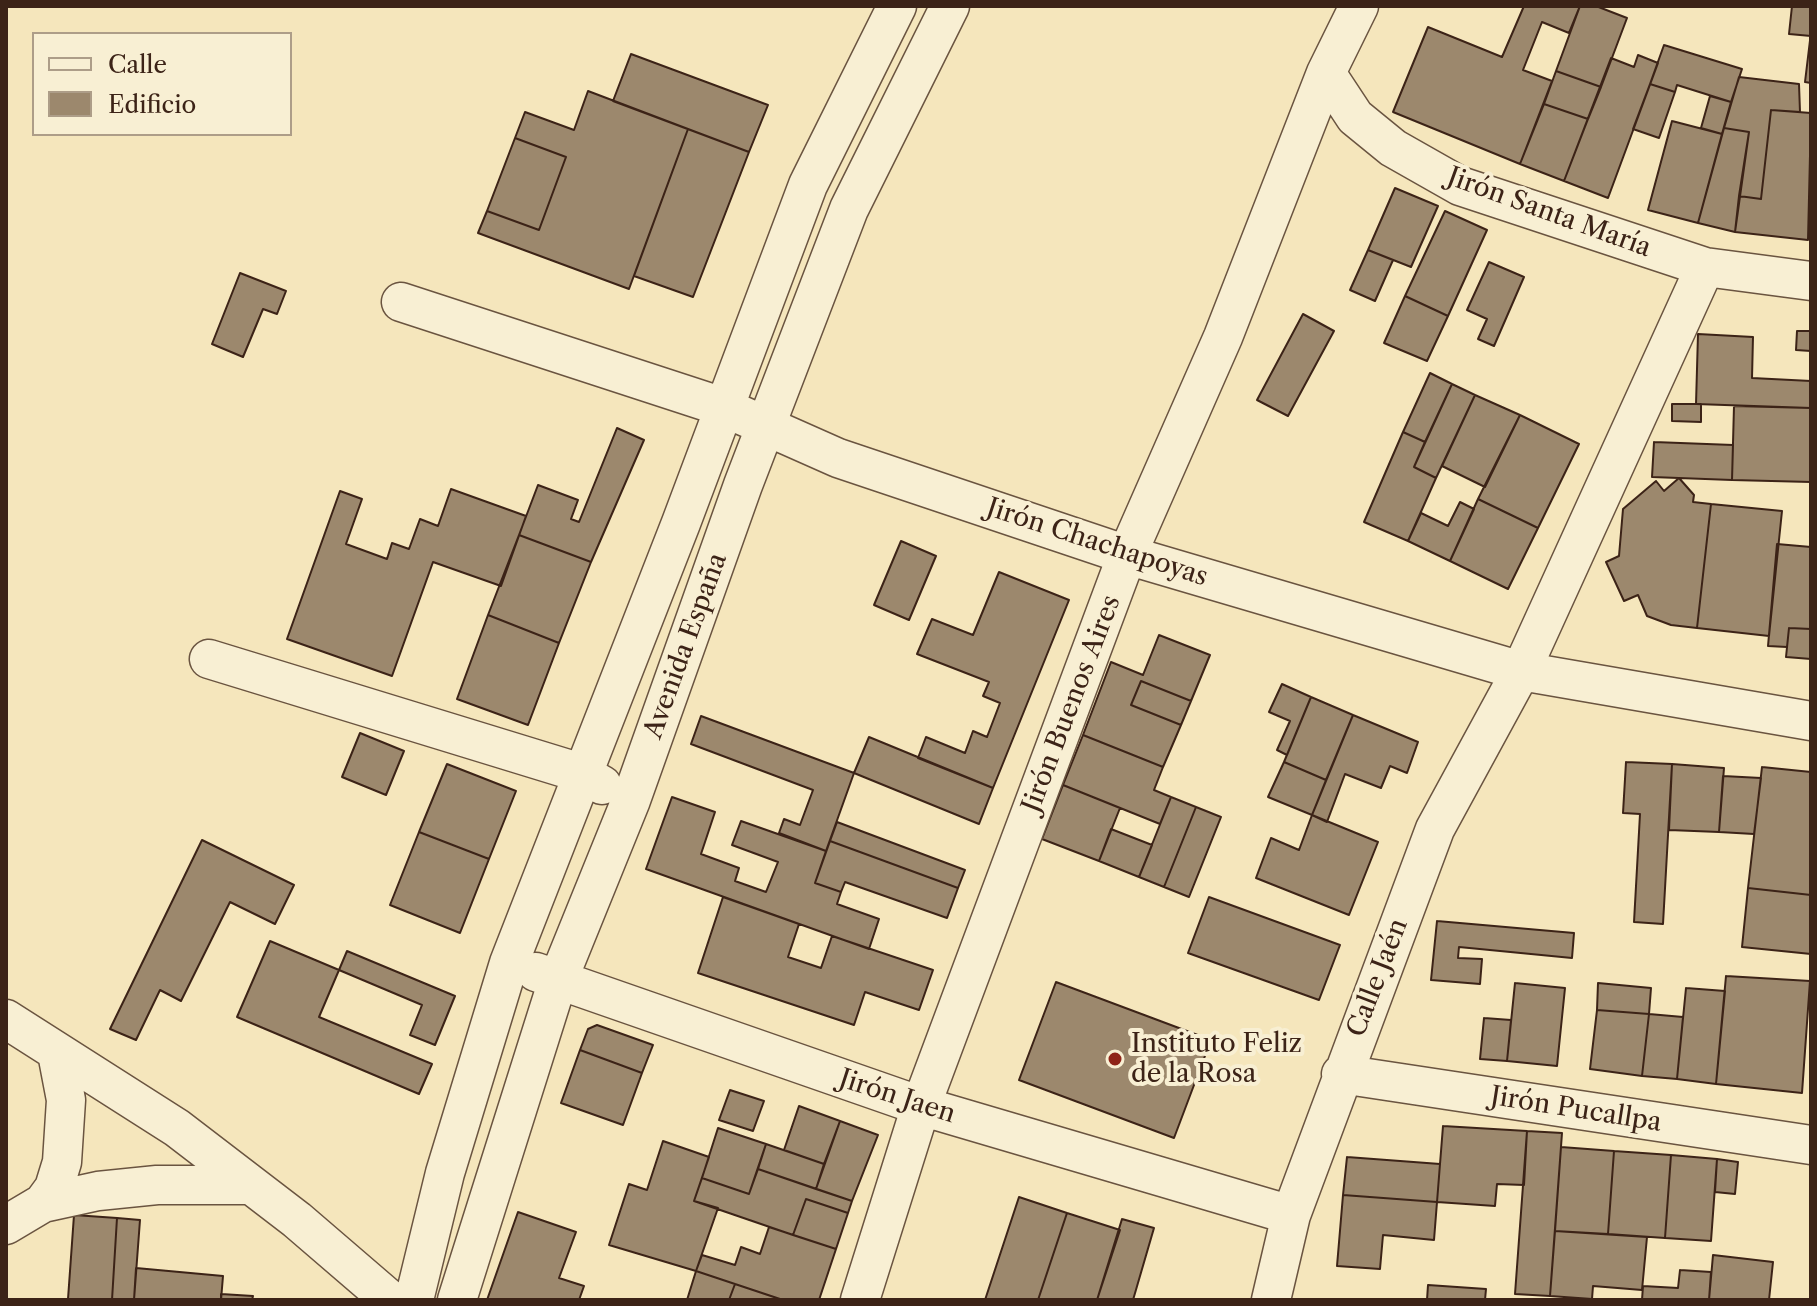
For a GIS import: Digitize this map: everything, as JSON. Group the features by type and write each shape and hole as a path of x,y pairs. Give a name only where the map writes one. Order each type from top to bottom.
{"street":[{"name":"Avenida España","path":"414,1300 445,1173 509,963 681,523 808,185 897,6"},
{"name":"Avenida España","path":"457,1300 558,980 631,800 766,427 849,209 950,6"},
{"name":"Jirón Buenos Aires","path":"860,1300 921,1106 1127,555 1223,337 1326,73 1359,6"},
{"name":"Jirón Santa María","path":"1326,73 1355,117 1393,148 1460,186 1705,267 1811,281"},
{"name":"Calle Jaén","path":"1271,1300 1291,1215 1341,1074 1435,829 1521,671 1705,267"},
{"name":"Jirón Chachapoyas","path":"401,302 723,407 838,458 1127,555 1521,671 1811,721"},
{"path":"209,659 581,773 631,800"},
{"name":"Jirón Jaen","path":"509,963 921,1106 1291,1215"},
{"path":"6,1019 177,1128 297,1220 390,1300"},
{"path":"43,1203 54,1188 66,1128 66,1100 57,1053"},
{"name":"Jirón Pucallpa","path":"1341,1074 1811,1145"},
{"path":"6,1225 43,1203 157,1185 248,1185"}],"building":[{"path":"1524,6 1580,6 1569,33 1542,22 1523,70 1552,81 1520,164 1393,112 1428,27 1502,57"},
{"path":"1580,6 1596,6 1627,18 1601,87 1556,71"},
{"path":"1792,6 1811,6 1811,36 1789,34"},
{"path":"1811,32 1811,83 1805,82"},
{"path":"1664,45 1742,69 1731,102 1677,85 1675,92 1650,84"},
{"path":"631,54 768,105 749,152 613,101"},
{"path":"1638,55 1658,63 1608,198 1564,181 1611,58 1634,67"},
{"path":"1556,71 1601,87 1588,119 1544,104"},
{"path":"1739,77 1799,84 1800,112 1771,110 1761,199 1739,196 1749,132 1724,128"},
{"path":"1650,84 1675,92 1659,138 1633,129"},
{"path":"588,91 688,129 629,289 478,233 487,211 539,230 566,157 515,138 525,112 574,130"},
{"path":"1710,96 1731,102 1722,134 1701,128"},
{"path":"1544,104 1588,119 1564,181 1520,164"},
{"path":"1771,110 1811,113 1808,240 1735,232 1739,196 1761,199"},
{"path":"1672,121 1722,134 1698,223 1648,210"},
{"path":"1724,128 1749,132 1735,232 1698,223"},
{"path":"688,129 749,152 693,297 634,276"},
{"path":"515,138 566,157 539,230 487,211"},
{"path":"1395,188 1438,206 1411,267 1368,250"},
{"path":"1445,211 1487,230 1448,316 1405,296"},
{"path":"1368,250 1393,260 1375,301 1350,290"},
{"path":"1489,262 1524,277 1494,346 1478,339 1487,319 1467,310"},
{"path":"240,273 286,291 277,314 263,309 243,357 212,344"},
{"path":"1405,296 1448,316 1427,361 1384,343"},
{"path":"1303,314 1334,331 1288,416 1257,400"},
{"path":"1797,331 1811,331 1811,351 1796,350"},
{"path":"1698,334 1753,337 1752,378 1811,381 1811,408 1696,404"},
{"path":"1430,373 1452,384 1425,442 1403,432"},
{"path":"1452,384 1475,395 1436,478 1414,467"},
{"path":"1475,395 1520,415 1485,487 1442,466"},
{"path":"1672,404 1701,404 1701,422 1672,421"},
{"path":"1734,406 1811,408 1811,482 1732,480"},
{"path":"1520,415 1579,444 1538,528 1478,499"},
{"path":"617,428 644,440 591,562 519,535 538,485 578,500 571,519 579,522"},
{"path":"1403,432 1425,442 1414,467 1436,478 1408,541 1364,522"},
{"path":"1654,442 1733,445 1732,480 1652,477"},
{"path":"1679,478 1694,495 1693,502 1711,504 1697,628 1671,625 1647,616 1638,595 1624,601 1606,562 1619,556 1623,509 1656,481 1664,491"},
{"path":"451,489 526,516 501,586 433,562 392,676 287,639 340,491 362,499 346,544 387,559 392,543 409,549 420,519 438,526"},
{"path":"1478,499 1538,528 1508,589 1450,561"},
{"path":"1460,502 1474,509 1450,561 1408,541 1421,513 1448,526"},
{"path":"1711,504 1782,511 1769,636 1697,628"},
{"path":"519,535 591,562 559,643 488,615"},
{"path":"901,541 936,556 909,620 874,605"},
{"path":"1777,544 1811,547 1811,629 1789,628 1787,647 1768,646"},
{"path":"999,572 1069,600 993,788 918,758 926,737 965,753 973,731 987,737 1000,703 983,696 989,682 917,654 932,619 973,635"},
{"path":"488,615 559,643 528,725 457,699"},
{"path":"1789,628 1811,629 1811,659 1786,657"},
{"path":"1159,635 1210,655 1191,701 1141,681 1131,705 1181,725 1163,767 1083,735 1111,662 1143,675"},
{"path":"1141,681 1191,701 1181,725 1131,705"},
{"path":"1282,684 1311,697 1287,755 1277,750 1290,721 1269,712"},
{"path":"1311,697 1353,715 1326,780 1284,762"},
{"path":"1353,715 1418,742 1407,773 1390,766 1381,788 1345,774 1327,822 1312,815"},
{"path":"701,716 854,773 826,851 779,833 784,819 800,825 813,790 691,744"},
{"path":"360,733 404,751 386,795 342,777"},
{"path":"1083,735 1163,767 1154,790 1171,797 1160,824 1063,785"},
{"path":"869,737 993,788 979,824 854,773"},
{"path":"1284,762 1326,780 1312,815 1268,797"},
{"path":"1626,762 1672,764 1663,924 1634,922 1640,814 1623,813"},
{"path":"447,764 516,791 489,859 419,832"},
{"path":"1672,764 1724,768 1719,832 1669,830"},
{"path":"1762,767 1811,772 1811,895 1748,888"},
{"path":"1723,776 1761,778 1754,834 1719,832"},
{"path":"1063,785 1120,808 1099,861 1042,839"},
{"path":"672,797 715,812 701,854 739,868 735,881 766,892 778,862 732,845 741,821 826,851 815,883 841,892 837,904 879,919 869,949 646,869"},
{"path":"1171,797 1196,807 1164,887 1139,877"},
{"path":"1196,807 1221,817 1189,897 1164,887"},
{"path":"1312,815 1378,842 1349,915 1256,878 1271,838 1299,850"},
{"path":"837,822 965,870 958,888 830,841"},
{"path":"1111,829 1152,845 1139,877 1099,861"},
{"path":"419,832 489,859 460,933 390,905"},
{"path":"202,840 294,885 275,924 230,902 181,1001 160,990 136,1040 110,1029"},
{"path":"830,841 958,888 947,918 845,882 841,892 815,883"},
{"path":"1748,888 1811,895 1811,954 1742,947"},
{"path":"723,897 799,924 788,957 821,968 832,936 933,970 919,1010 865,992 854,1025 698,973"},
{"path":"1209,897 1340,945 1319,1000 1188,953"},
{"path":"1437,921 1574,933 1572,958 1459,947 1458,958 1482,959 1480,984 1431,980"},
{"path":"270,941 339,970 319,1017 432,1064 419,1094 237,1017"},
{"path":"347,951 455,996 435,1045 410,1035 422,1005 339,970"},
{"path":"1726,976 1810,981 1802,1093 1716,1084"},
{"name":"Instituto Feliz de la Rosa","path":"1056,982 1211,1040 1174,1138 1019,1080"},
{"path":"1515,983 1565,988 1557,1066 1507,1061"},
{"path":"1598,983 1651,988 1649,1014 1597,1010"},
{"path":"1686,988 1725,991 1716,1084 1677,1079"},
{"path":"1597,1010 1649,1014 1642,1076 1590,1069"},
{"path":"1649,1014 1683,1017 1677,1079 1642,1076"},
{"path":"1484,1018 1511,1020 1507,1061 1480,1059"},
{"path":"597,1025 653,1045 642,1073 580,1050 588,1029"},
{"path":"580,1050 642,1073 623,1125 561,1103"},
{"path":"730,1090 764,1101 753,1131 719,1120"},
{"path":"799,1106 840,1121 824,1164 784,1150"},
{"path":"840,1121 878,1135 852,1201 816,1189"},
{"path":"1443,1126 1527,1131 1524,1185 1497,1184 1495,1206 1437,1202"},
{"path":"718,1128 766,1144 749,1194 702,1178"},
{"path":"1527,1131 1562,1133 1550,1296 1515,1294"},
{"path":"663,1141 709,1157 694,1201 718,1208 696,1271 609,1245 629,1184 647,1190"},
{"path":"766,1144 824,1164 816,1189 758,1169"},
{"path":"1561,1147 1614,1151 1608,1234 1555,1231"},
{"path":"1614,1151 1671,1155 1665,1238 1608,1234"},
{"path":"1671,1155 1717,1159 1711,1241 1665,1238"},
{"path":"1347,1157 1440,1164 1437,1202 1343,1195"},
{"path":"1717,1159 1738,1162 1735,1194 1715,1192"},
{"path":"758,1169 852,1201 848,1213 806,1199 793,1235 694,1201 702,1178 749,1194"},
{"path":"1343,1195 1437,1202 1434,1240 1383,1235 1380,1269 1337,1266"},
{"path":"1019,1197 1067,1213 1038,1300 985,1300"},
{"path":"806,1199 848,1213 836,1249 793,1235"},
{"path":"518,1212 576,1232 559,1278 584,1286 579,1300 487,1300"},
{"path":"1067,1213 1120,1230 1097,1300 1038,1300"},
{"path":"74,1215 117,1218 112,1300 68,1299"},
{"path":"117,1218 140,1220 134,1300 112,1300"},
{"path":"1122,1219 1154,1228 1133,1300 1097,1300"},
{"path":"769,1227 836,1249 819,1300 783,1300 696,1271 702,1255 735,1265 741,1247 760,1254"},
{"path":"1555,1231 1647,1237 1642,1290 1593,1286 1592,1299 1550,1296"},
{"path":"1713,1255 1773,1262 1769,1300 1709,1300"},
{"path":"136,1268 223,1276 221,1300 134,1300"},
{"path":"1680,1270 1711,1272 1709,1300 1642,1300 1643,1286 1678,1288"},
{"path":"696,1271 735,1284 729,1300 687,1300"},
{"path":"735,1284 783,1300 729,1300"},
{"path":"1428,1285 1486,1289 1485,1300 1427,1300"},
{"path":"221,1294 253,1296 252,1300 221,1300"}],"place":[{"name":"Instituto Feliz de la Rosa","path":"1115,1059"}]}
